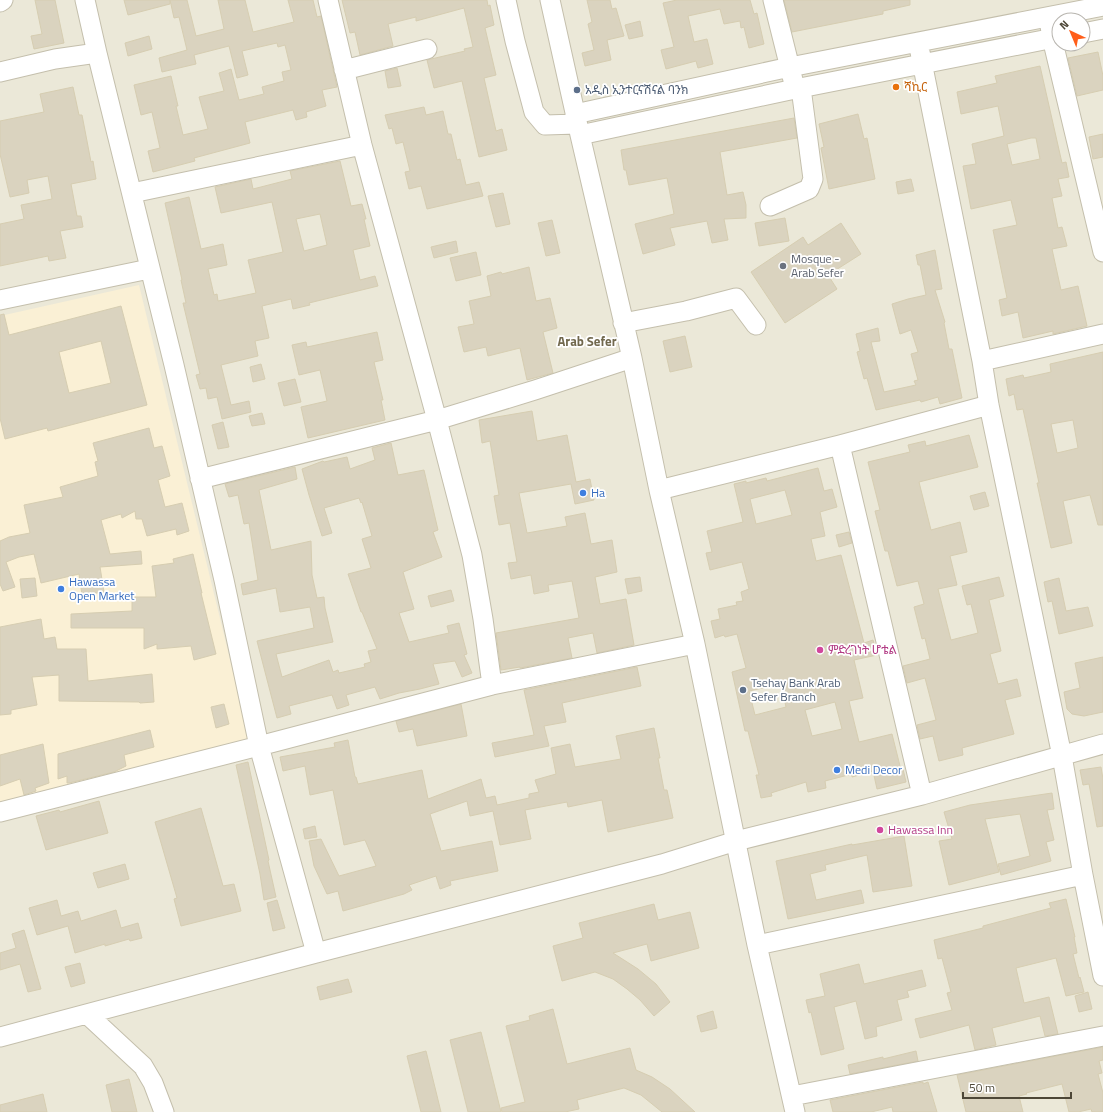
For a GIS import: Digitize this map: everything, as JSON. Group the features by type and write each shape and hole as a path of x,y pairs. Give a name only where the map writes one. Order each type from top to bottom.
{"street":[{"path":"85,0 132,193 149,270 174,365 224,580 259,746 316,953"},
{"path":"328,0 362,145 437,420 472,556 483,619 492,685"},
{"path":"506,0 534,112 545,125 577,124 798,88 922,65 1051,38"},
{"path":"550,0 577,124 632,358 659,490 695,644 757,945 794,1104 1103,1036"},
{"path":"770,206 809,189 813,179 798,88 790,68 773,0"},
{"path":"577,124 790,68 1103,6"},
{"path":"1049,16 1051,23"},
{"path":"1091,31 1103,29"},
{"path":"918,42 982,361 989,405 1062,756 1103,976"},
{"path":"344,70 427,49"},
{"path":"1058,52 1103,252"},
{"path":"0,72 55,59 97,53"},
{"path":"132,193 362,145"},
{"path":"0,300 149,270"},
{"path":"623,323 686,311 736,298 756,325"},
{"path":"982,361 1103,334"},
{"path":"200,480 437,420 632,358"},
{"path":"659,490 840,445 989,405"},
{"path":"840,445 922,795"},
{"path":"0,812 492,685 695,644"},
{"path":"0,1037 316,953 662,864 736,841 922,795 1103,744"},
{"path":"757,945 1083,875"},
{"path":"87,1014 143,1066 153,1083 164,1112"}],"shaded area":[{"path":"0,0 1103,0 1103,1112 0,1112"},
{"path":"139,285 251,746 0,806 0,316"}],"building":[{"path":"35,0 55,0 64,43 34,49 31,36 42,34"},
{"path":"124,0 170,0 170,4 128,15"},
{"path":"170,0 187,0 196,36 224,29 218,0 245,0 253,32 294,22 288,0 313,0 317,17 321,16 337,87 322,90 326,106 306,112 307,117 296,120 293,110 245,122 250,143 194,158 195,161 153,172 148,151 160,148 152,112 141,115 134,85 171,76 183,135 208,129 199,97 224,91 219,73 231,69 239,100 264,94 262,87 284,81 282,72 291,70 285,45 278,47 277,43 242,51 248,75 237,78 229,46 194,55 196,64 162,72 159,58 187,50 179,17 174,18"},
{"path":"342,0 487,0 488,6 490,5 494,25 485,28 496,75 484,78 496,131 502,129 507,150 479,157 462,81 434,88 427,60 465,51 464,49 473,47 464,8 416,21 416,17 388,24 393,46 360,55 355,32 350,33"},
{"path":"587,0 610,0 612,9 616,8 624,36 607,40 611,60 585,66 582,53 594,50 588,24 592,22"},
{"path":"677,0 750,0 754,14 757,13 764,44 749,48 744,27 741,28 740,21 724,24 720,9 688,16 694,42 707,39 713,64 698,68 696,61 666,69 661,50 674,47 663,3"},
{"path":"784,0 910,0 910,5 883,11 883,14 792,32"},
{"path":"640,21 643,36 629,39 625,25"},
{"path":"149,36 152,49 128,56 125,43"},
{"path":"1098,52 1103,76 1103,90 1077,96 1068,58"},
{"path":"1040,66 1062,163 1066,162 1069,177 1058,179 1062,196 1052,198 1058,228 1062,227 1067,246 1052,249 1061,290 1078,286 1087,326 1053,334 1053,331 1023,338 1018,312 1002,316 999,300 1007,298 993,230 1017,225 1011,200 971,209 963,166 976,164 972,144 1004,136 998,106 961,114 957,92 997,83 995,76","holes":["1036,138 1040,159 1012,165 1007,144"]},
{"path":"397,68 401,86 388,88 385,71"},
{"path":"73,87 79,115 82,115 91,162 93,161 96,179 71,184 77,216 81,216 83,227 60,231 66,258 49,261 48,256 0,266 0,224 24,219 21,205 52,199 48,176 27,180 29,193 10,197 0,154 0,121 44,112 40,94"},
{"path":"424,107 426,115 443,111 448,134 451,134 457,160 460,159 466,185 479,182 483,196 427,209 421,186 409,189 405,172 410,171 403,142 396,144 392,128 389,129 385,115"},
{"path":"858,114 864,139 867,138 875,179 829,189 821,148 824,147 819,124"},
{"path":"794,118 797,138 720,152 727,195 743,192 746,205 746,218 724,219 728,240 712,243 707,221 670,228 675,245 643,254 635,224 674,214 667,178 629,185 626,170 624,170 621,150"},
{"path":"1103,134 1103,157 1093,159 1089,137"},
{"path":"340,161 351,206 362,204 366,219 364,219 370,246 353,250 360,280 375,276 378,286 309,303 310,305 293,309 291,299 262,306 269,338 255,341 258,356 221,365 231,405 249,401 251,412 222,419 217,397 208,399 206,388 200,389 196,375 200,374 183,303 186,303 182,280 165,203 189,197 201,249 223,244 227,265 208,269 214,295 217,294 218,301 256,293 248,260 283,252 272,202 221,213 215,187 251,179 253,189 292,179 290,171","holes":["320,214 327,245 304,251 296,219"]},
{"path":"911,179 914,191 898,194 896,182"},
{"path":"503,193 510,224 496,227 488,196"},
{"path":"785,218 789,241 759,246 755,223"},
{"path":"552,220 560,253 546,256 538,223"},
{"path":"841,223 861,254 828,275 837,289 785,323 751,272 803,237 808,245"},
{"path":"456,241 458,252 434,258 431,247"},
{"path":"935,250 942,289 935,290 945,322 949,349 952,349 962,398 940,404 938,397 921,402 920,400 876,410 867,378 864,379 857,352 860,351 856,334 878,328 880,341 871,342 884,392 916,385 914,381 918,380 911,354 918,352 911,330 900,334 892,304 926,295 920,265 918,265 916,255"},
{"path":"476,252 481,275 456,281 450,258"},
{"path":"529,267 536,301 550,298 557,328 543,332 553,373 527,380 520,348 488,356 486,347 464,352 458,327 474,324 469,301 491,296 487,276"},
{"path":"121,306 147,405 48,431 47,428 5,439 0,418 0,315 4,314 9,335","holes":["101,341 111,383 69,393 59,352"]},
{"path":"377,332 383,360 374,362 383,400 381,400 385,420 308,438 301,407 327,401 320,370 299,375 292,345 306,342 307,347"},
{"path":"685,336 692,367 670,372 663,341"},
{"path":"1103,352 1103,525 1098,525 1090,495 1063,501 1072,543 1051,548 1023,409 1017,410 1014,394 1009,396 1006,379 1023,375 1024,378 1051,372 1050,364","holes":["1073,420 1078,448 1057,453 1051,424"]},
{"path":"261,364 265,379 253,382 250,367"},
{"path":"295,379 301,402 284,406 278,383"},
{"path":"532,411 537,441 567,435 576,482 590,479 594,500 575,504 571,484 519,493 527,533 567,526 565,517 585,513 591,544 612,540 617,572 595,577 600,604 626,599 634,645 597,653 593,633 568,638 572,658 501,670 496,633 579,618 572,581 548,585 549,591 534,594 531,575 511,579 508,563 517,562 510,523 499,525 494,496 499,495 490,441 482,443 479,420"},
{"path":"262,413 265,424 252,426 249,416"},
{"path":"223,422 229,447 218,449 212,425"},
{"path":"149,428 154,448 162,446 170,476 158,480 165,507 182,503 189,531 177,535 176,529 147,536 142,519 136,519 135,511 122,518 121,514 101,520 110,554 141,551 142,564 100,567 104,592 82,595 79,574 41,583 34,554 19,557 6,562 15,587 3,591 0,584 0,541 9,537 30,533 24,505 63,497 60,487 98,476 95,462 98,461 93,443"},
{"path":"969,435 978,467 919,482 931,530 960,522 967,552 950,556 957,585 938,589 951,640 978,633 971,604 967,605 962,586 999,577 1004,596 989,600 1001,651 990,654 998,684 1017,679 1021,696 1005,700 1014,734 962,748 963,755 939,761 933,736 920,739 917,725 936,720 925,678 907,683 903,666 930,659 925,638 922,639 914,607 924,604 918,581 897,586 888,551 885,551 875,511 880,510 868,462 910,452 908,445 925,441 926,446"},
{"path":"391,443 398,475 424,470 438,530 433,532 442,557 403,572 414,609 399,613 409,642 449,633 447,626 459,623 467,654 464,655 472,673 462,677 455,661 433,664 439,684 380,699 375,687 346,695 349,705 337,709 332,695 289,706 291,714 277,718 257,641 314,628 310,607 280,612 276,588 243,595 241,584 258,580 249,523 244,524 238,495 229,497 225,484 295,467 297,479 259,490 271,550 311,541 312,575 317,598 324,597 333,642 276,654 282,677 329,660 333,672 338,670 339,673 365,667 364,664 371,662 368,651 377,649 361,612 348,574 371,568 362,539 372,536 362,502 361,503 359,498 324,508 332,533 322,536 302,469 323,461 347,457 350,469 375,460 372,448"},
{"path":"818,468 824,491 832,489 837,507 820,512 825,536 811,539 816,561 841,555 864,643 873,640 877,655 854,660 863,698 849,701 859,742 892,734 901,770 903,769 906,782 877,789 873,771 852,777 852,774 825,781 826,788 808,792 806,782 771,793 772,796 761,798 756,775 759,775 748,731 745,731 732,672 746,668 737,634 725,637 724,635 715,638 711,621 720,619 718,609 737,605 736,602 743,601 741,592 749,589 742,562 710,570 706,553 712,552 707,531 743,522 734,484 746,481 746,483 766,478 767,481","holes":["785,490 792,515 756,524 750,499","781,684 786,707 755,715 749,691","835,702 842,729 812,736 805,710"]},
{"path":"985,492 989,506 974,510 970,496"},
{"path":"849,532 852,543 839,547 836,535"},
{"path":"193,554 216,654 194,660 191,646 157,649 157,644 144,649 144,628 71,628 71,614 132,611 132,597 156,597 152,566 174,563 173,559"},
{"path":"640,577 642,591 628,594 625,579"},
{"path":"35,578 37,596 22,598 20,579"},
{"path":"1059,578 1066,611 1088,607 1093,626 1059,634 1052,601 1048,602 1044,582"},
{"path":"451,590 454,601 431,607 428,596"},
{"path":"41,619 44,639 55,637 57,649 86,649 88,681 152,674 154,702 59,701 59,675 32,677 37,705 11,710 11,714 0,715 0,627"},
{"path":"1103,657 1103,712 1084,716 1072,714 1067,709 1064,692 1080,688 1075,663"},
{"path":"637,667 641,686 562,703 566,722 544,726 549,746 495,757 492,743 534,735 524,690"},
{"path":"224,704 229,724 216,728 211,707"},
{"path":"461,704 467,736 417,746 413,729 399,732 396,721"},
{"path":"654,728 664,790 667,790 673,818 608,832 602,800 568,807 567,802 525,810 531,839 500,845 493,811 470,816 467,801 430,814 441,851 492,841 498,871 450,881 451,885 440,889 436,876 409,885 412,890 404,894 343,911 338,891 327,894 314,866 309,841 321,839 339,876 376,866 365,840 344,845 333,790 310,795 305,766 283,771 280,757 335,747 334,743 348,740 355,777 358,784 422,770 428,799 481,779 486,798 495,796 497,805 529,798 529,794 539,792 535,780 556,774 551,748 570,744 575,767 621,759 616,736"},
{"path":"150,730 154,747 124,755 126,766 114,772 69,783 67,783 67,776 58,779 58,754"},
{"path":"43,744 49,783 35,788 36,791 24,795 20,779 0,786 0,755"},
{"path":"248,762 276,897 264,900 260,874 236,765"},
{"path":"1101,767 1103,779 1103,826 1097,827 1089,784 1083,785 1080,770"},
{"path":"1052,793 1054,809 1047,810 1054,840 1046,842 1051,861 1001,875 998,864 1030,856 1020,814 985,819 999,872 949,885 939,841 952,839 944,812 970,805"},
{"path":"99,801 108,833 46,850 36,816 59,810 60,812"},
{"path":"201,808 223,886 234,884 241,911 181,926 174,899 177,898 155,822"},
{"path":"315,826 317,837 305,839 303,829"},
{"path":"904,836 912,886 873,892 867,855 825,865 826,870 810,874 816,900 861,890 864,903 788,919 776,861 852,844"},
{"path":"125,864 129,879 98,888 93,873"},
{"path":"1066,899 1075,937 1077,953 1073,954 1084,992 1066,996 1056,958 1016,968 1024,1003 1049,997 1058,1034 1045,1036 1040,1016 992,1028 996,1045 975,1050 969,1025 920,1038 915,1019 952,1010 947,993 951,992 942,958 938,959 934,940 983,928 983,926 1051,908 1049,903"},
{"path":"57,900 61,916 78,911 81,921 116,910 121,928 138,923 142,938 130,941 129,939 105,946 105,944 75,953 68,926 37,935 29,908"},
{"path":"277,900 285,928 273,931 267,903"},
{"path":"654,904 658,920 690,912 699,948 651,961 647,944 613,953 638,969 656,984 670,1002 654,1016 640,1000 627,989 613,979 595,972 562,981 553,946 583,938 579,923"},
{"path":"24,930 41,989 28,992 20,964 0,970 0,953 16,948 12,934"},
{"path":"80,963 85,983 71,987 65,967"},
{"path":"859,964 864,984 922,970 926,986 907,991 909,997 897,1000 902,1020 876,1027 877,1036 865,1039 856,1001 834,1007 844,1049 821,1055 811,1012 809,1013 806,1000 825,996 820,974"},
{"path":"348,979 352,992 320,1000 317,987"},
{"path":"1088,992 1092,1009 1079,1012 1075,996"},
{"path":"553,1009 567,1064 630,1048 636,1070 652,1077 670,1089 695,1112 662,1112 641,1095 624,1088 577,1100 579,1109 565,1112 502,1112 501,1108 525,1102 506,1026 530,1020 529,1016"},
{"path":"713,1011 717,1028 701,1032 697,1016"},
{"path":"481,1032 501,1112 468,1112 450,1040"},
{"path":"1103,1047 1103,1060 1099,1061 1102,1073 1098,1074 1103,1093 1103,1112 1092,1112 1091,1109 1078,1112 1069,1112 1062,1084 1019,1096 1023,1112 966,1112 957,1075"},
{"path":"426,1051 441,1112 421,1112 407,1056"},
{"path":"916,1051 918,1061 850,1074 848,1065"},
{"path":"129,1079 137,1112 112,1112 106,1085"},
{"path":"923,1082 923,1084 928,1082 937,1112 893,1112 892,1107 871,1112 833,1112 830,1100"},
{"path":"43,1094 47,1112 0,1112 0,1105"}],"place":[{"name":"ሻኪር","path":"896,87"},
{"name":"አዲስ ኢንተርናሽናል ባንክ","path":"577,90"},
{"name":"Mosque - Arab Sefer","path":"783,266"},
{"name":"Ha","path":"583,493"},
{"name":"Hawassa Open Market","path":"61,589"},
{"name":"ምድረገነት ሆቴል","path":"820,650"},
{"name":"Tsehay Bank Arab Sefer Branch","path":"743,690"},
{"name":"Medi Decor","path":"837,770"},
{"name":"Hawassa Inn","path":"880,830"}],"district":[{"name":"Arab Sefer","path":"587,341"}]}
